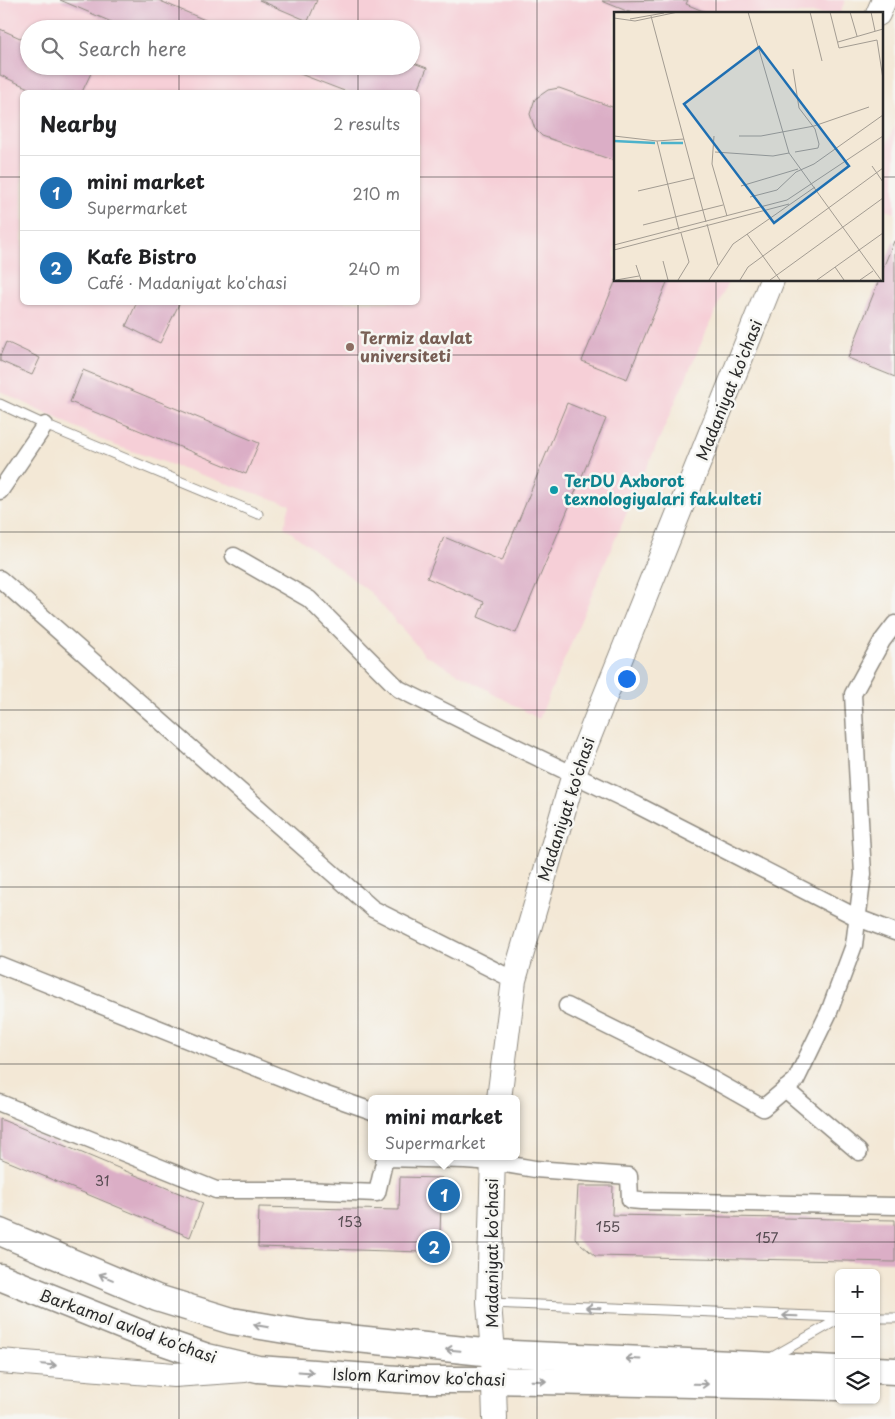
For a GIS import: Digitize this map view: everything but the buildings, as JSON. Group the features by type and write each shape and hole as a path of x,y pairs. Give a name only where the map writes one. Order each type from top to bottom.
{"main road":[{"name":"Islom Karimov ko'chasi","path":"0,1232 157,1298 232,1321 309,1334 493,1353 835,1369"},
{"name":"Barkamol avlod ko'chasi","path":"0,1277 152,1338 207,1357 258,1369"},
{"name":"Islom Karimov ko'chasi","path":"258,1369 411,1380 835,1387"},
{"path":"880,1370 895,1371"},
{"path":"880,1388 895,1388"}],"street":[{"path":"879,12 884,0"},
{"name":"Madaniyat ko'chasi","path":"500,1095 514,980 574,774 772,281"},
{"path":"0,491 46,425"},
{"path":"234,556 309,599 400,690 715,844 858,918 895,932"},
{"path":"0,579 373,909 514,980"},
{"path":"567,1006 694,1069 763,1108 796,1080 829,1012 854,945 863,874 853,694 882,641 895,624"},
{"path":"0,965 315,1091 368,1110"},
{"path":"785,1090 859,1152"},
{"path":"0,1103 216,1190 302,1190 378,1193 386,1160"},
{"name":"Madaniyat ko'chasi","path":"493,1160 489,1303 495,1419"},
{"path":"497,1160 535,1169 629,1176 630,1200 895,1206"},
{"name":"Islom Karimov ko'chasi","path":"0,1361 174,1375 258,1369"}],"lane":[{"path":"0,404 258,514"},
{"path":"489,1303 835,1318"},
{"path":"880,1318 895,1318"},
{"path":"758,1366 835,1320"}],"shaded area":[{"name":"Termiz davlat universiteti","path":"0,0 845,0 841,12 614,12 614,281 729,281 539,719 425,655 370,592 284,527 290,505 111,444 0,391"},
{"path":"895,126 895,213 882,208 882,153"}],"place":[{"name":"Termiz davlat universiteti","path":"350,347"},
{"name":"TerDU Axborot texnologiyalari fakulteti","path":"554,490"},
{"name":"mini market","path":"444,1195"},
{"name":"Kafe Bistro","path":"434,1247"}]}
